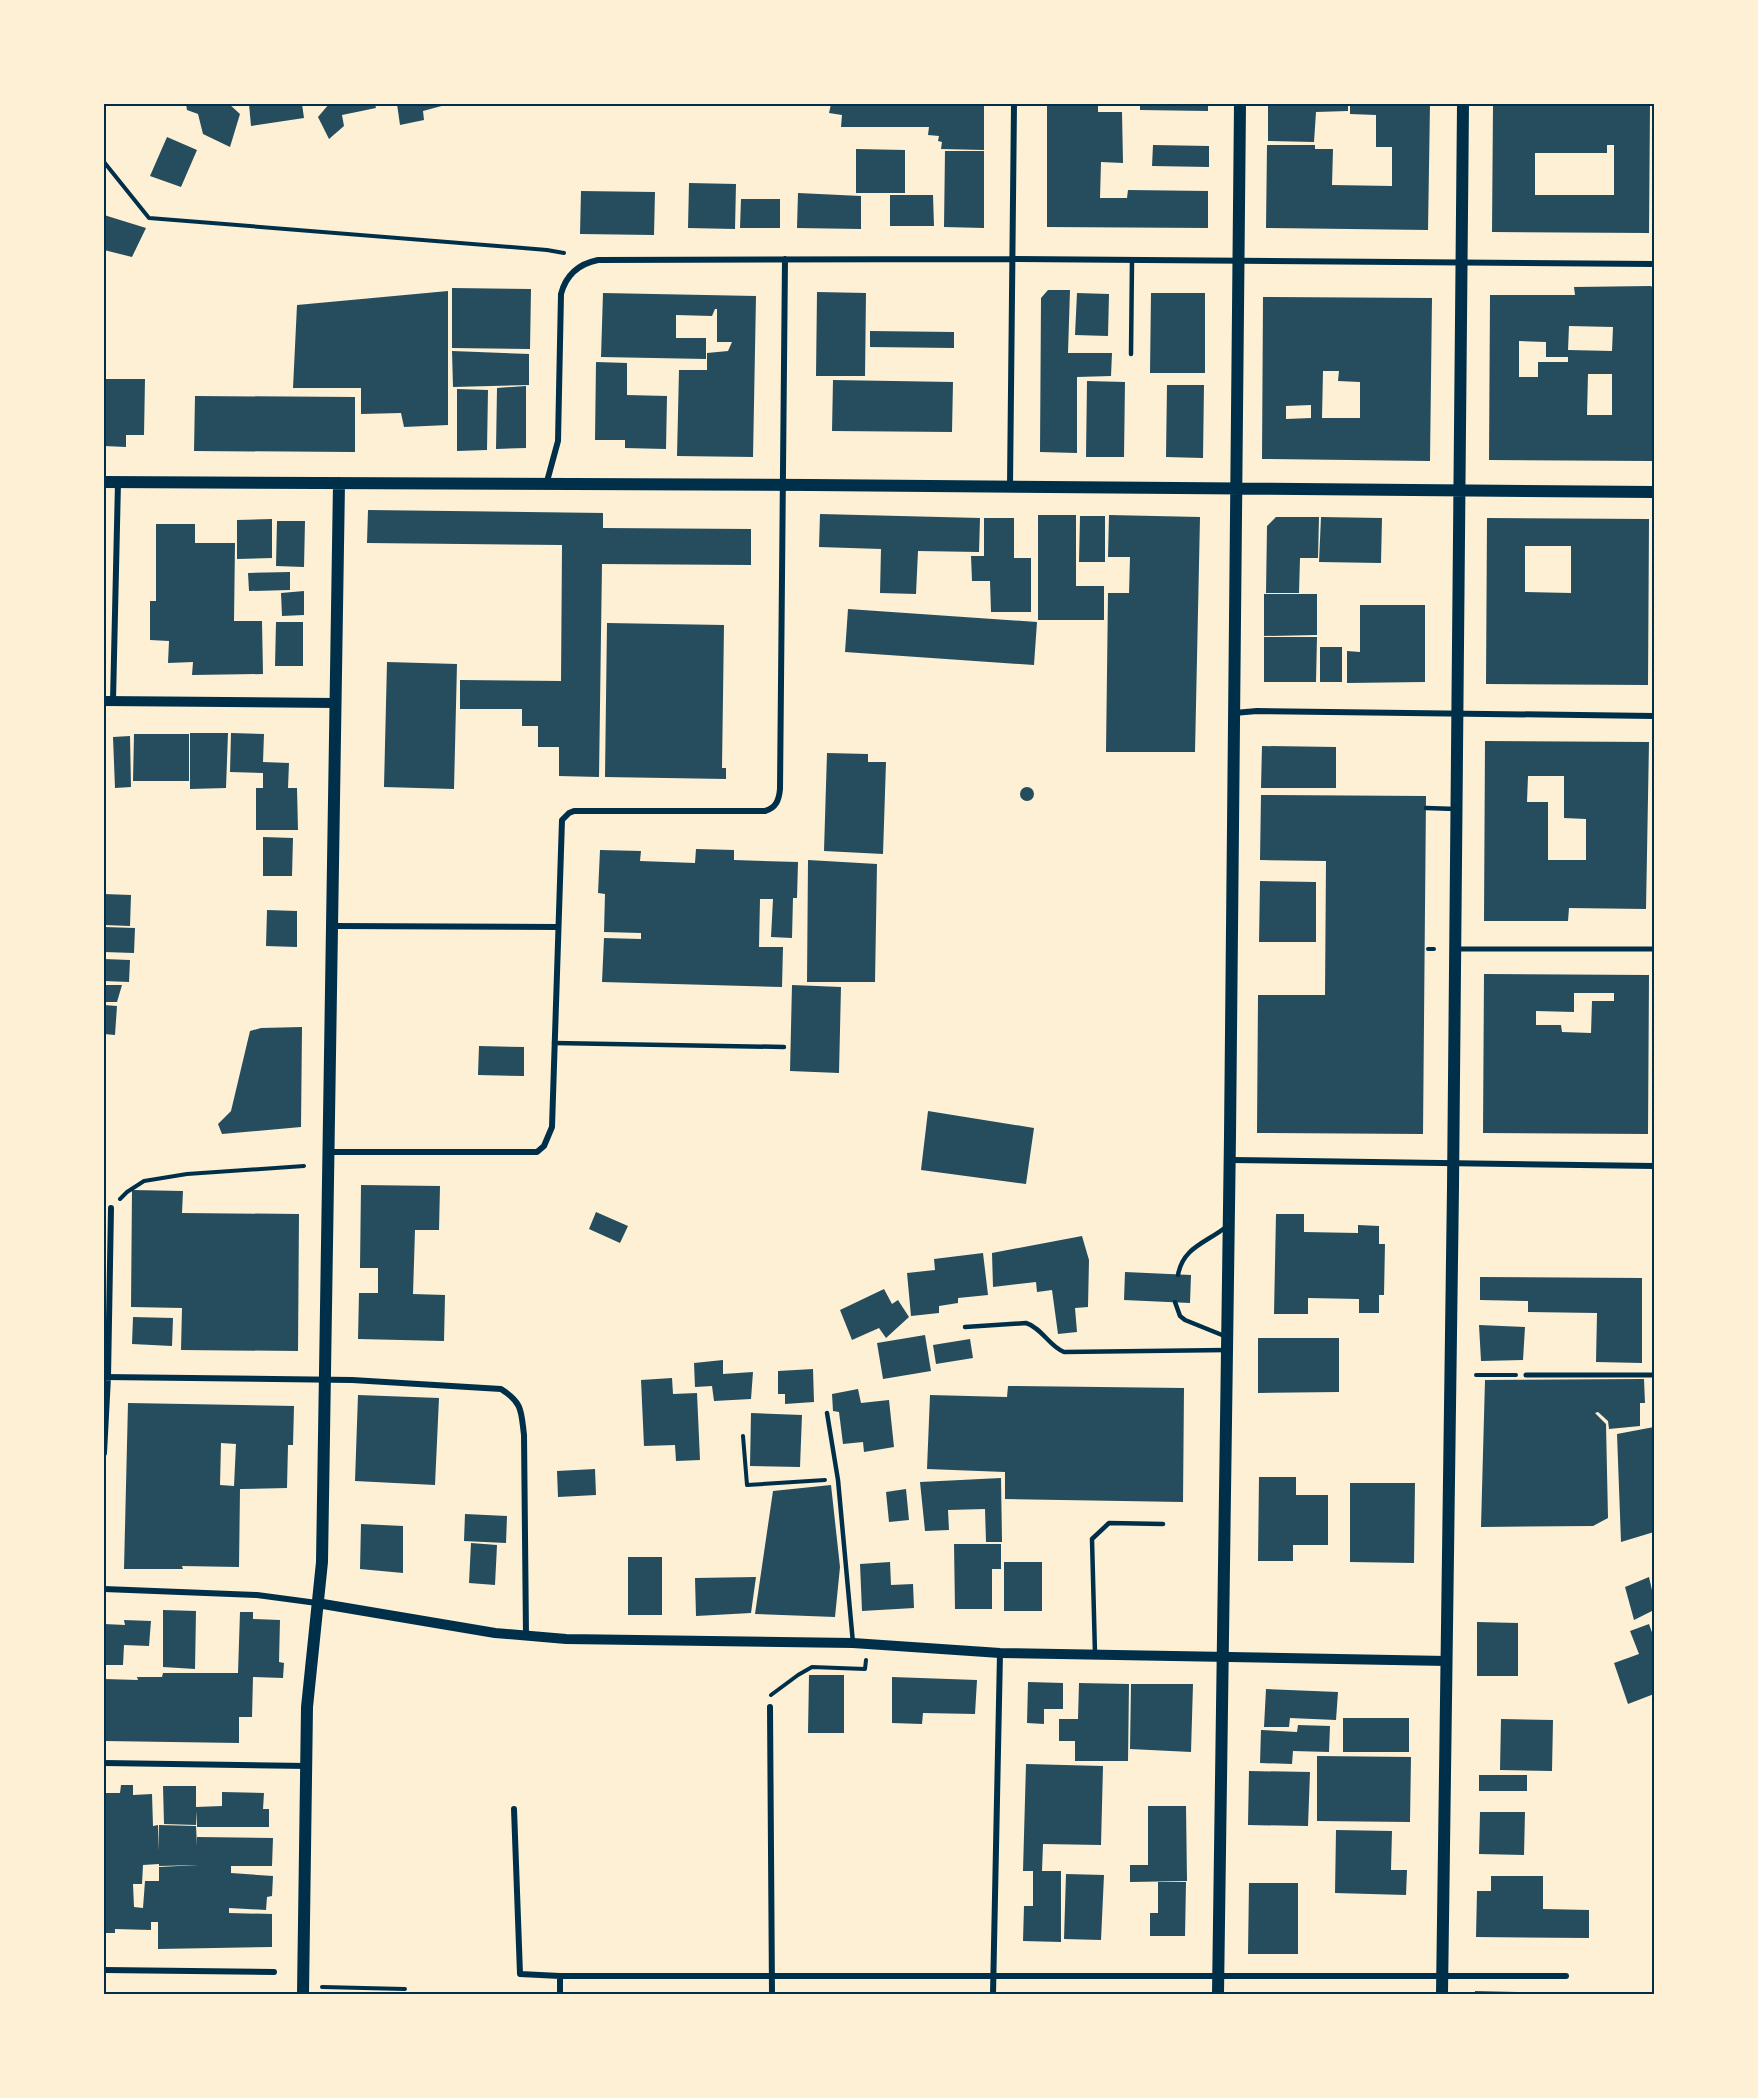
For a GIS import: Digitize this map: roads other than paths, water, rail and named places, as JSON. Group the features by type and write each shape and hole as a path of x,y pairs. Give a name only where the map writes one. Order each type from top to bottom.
{"main road":[{"path":"1218,1995 1230,1160 1240,104"},
{"path":"1442,1995 1463,104"},
{"path":"104,482 1010,486 1654,492"},
{"path":"303,1995 308,1766 307,1707 322,1562 339,483"}],"street":[{"path":"1010,486 1014,104"},
{"path":"330,1152 537,1152 544,1146 552,1127 561,825 565,816 574,812 765,811 775,806 778,801 780,789 785,258"},
{"path":"546,485 558,441 561,294 565,282 576,268 598,260 785,258 1654,264"},
{"path":"118,482 108,701 336,703"},
{"path":"1234,713 1257,711 1654,716"},
{"path":"333,926 557,927"},
{"path":"1455,949 1654,949"},
{"path":"1230,1160 1654,1166"},
{"path":"104,1453 111,1208"},
{"path":"1526,1375 1654,1375"},
{"path":"106,1377 326,1379 501,1389 513,1397 521,1407 524,1435 526,1636"},
{"path":"104,1589 257,1595 465,1628 526,1636 607,1641 853,1643 1000,1653 1447,1661"},
{"path":"993,1995 1000,1653"},
{"path":"770,1707 772,1995"},
{"path":"104,1763 308,1766"},
{"path":"514,1809 520,1974 560,1976 1566,1976"},
{"path":"104,1970 274,1972"},
{"path":"560,1976 560,1995"}],"lane":[{"path":"1131,354 1132,260"},
{"path":"1426,808 1456,809"},
{"path":"554,1043 784,1047"},
{"path":"1178,1275 1185,1255 1228,1226"},
{"path":"1175,1302 1180,1316 1185,1320 1227,1337"},
{"path":"965,1327 1026,1323 1033,1325 1064,1352 1227,1350"},
{"path":"827,1413 838,1480 853,1643"},
{"path":"1095,1654 1092,1539 1108,1523 1164,1524"}]}
